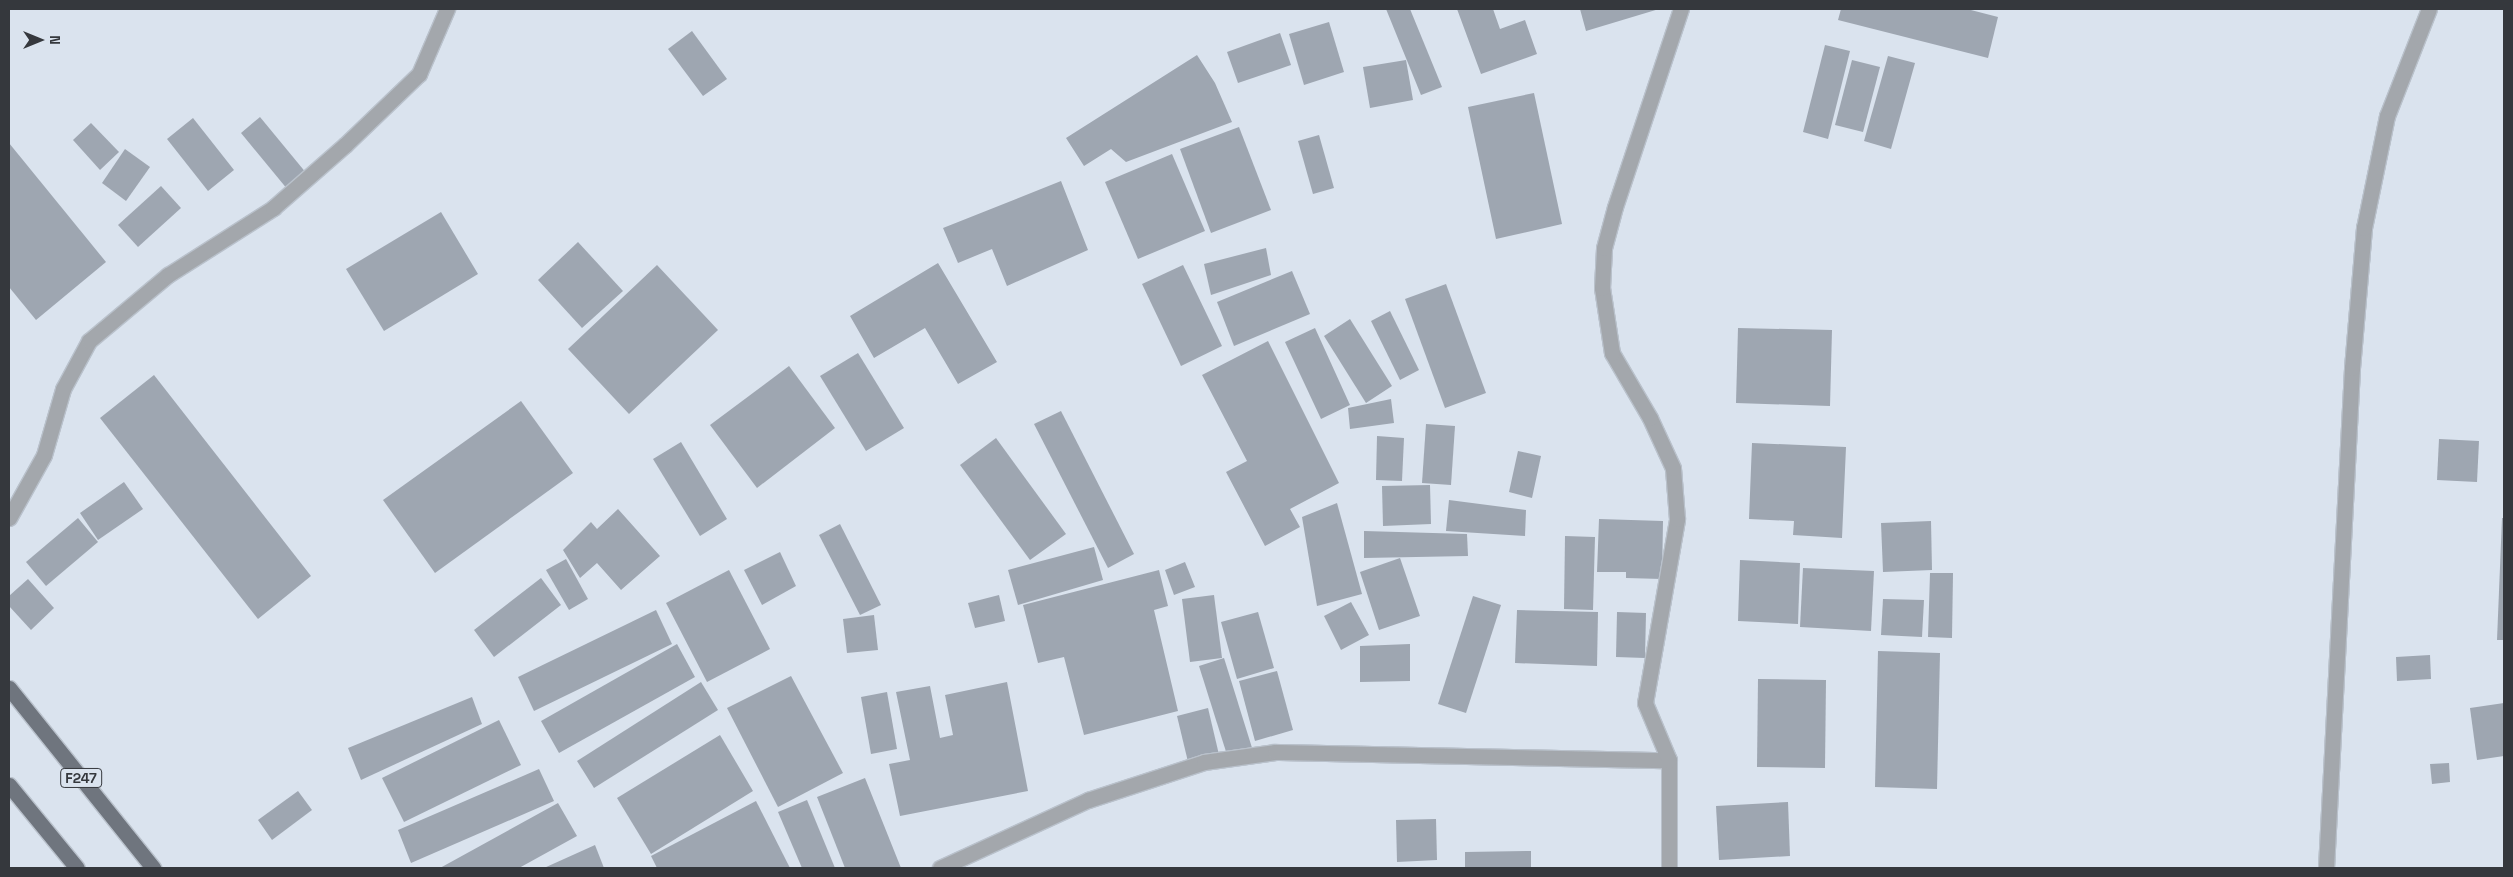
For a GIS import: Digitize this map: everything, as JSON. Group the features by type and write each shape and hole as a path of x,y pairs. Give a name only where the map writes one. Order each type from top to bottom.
{"main road":[{"name":"F247","path":"9,688 153,868"},
{"path":"9,784 77,868"}],"street":[{"path":"9,518 44,455 63,389 89,341 168,275 273,208 345,145 419,74 447,9"},
{"path":"1669,868 1669,760 1645,703 1677,520 1673,468 1650,418 1612,353 1602,288 1604,248 1615,207 1681,9"},
{"path":"2326,868 2352,378 2364,228 2387,116 2429,9"},
{"path":"940,868 1088,800 1212,761 1275,752 1669,760"}],"building":[{"path":"1386,9 1410,9 1442,87 1421,95"},
{"path":"1457,9 1493,9 1500,29 1525,20 1537,54 1481,74"},
{"path":"1580,9 1659,9 1586,31"},
{"path":"1841,9 1967,9 1998,17 1988,58 1838,20"},
{"path":"1329,22 1344,72 1304,85 1289,34"},
{"path":"692,31 727,79 703,96 668,49"},
{"path":"1280,33 1291,65 1238,83 1227,52"},
{"path":"1825,45 1850,51 1828,139 1803,132"},
{"path":"1197,55 1215,83 1232,122 1126,162 1111,149 1084,166 1066,138"},
{"path":"1888,56 1915,63 1891,149 1864,141"},
{"path":"1406,60 1413,100 1370,108 1363,67"},
{"path":"1852,60 1880,67 1863,132 1835,125"},
{"path":"1534,93 1562,224 1496,239 1468,107"},
{"path":"260,117 307,174 288,190 241,133"},
{"path":"193,118 234,170 208,191 167,139"},
{"path":"91,123 119,152 100,170 73,140"},
{"path":"1239,127 1271,210 1211,233 1180,149"},
{"path":"1319,135 1334,188 1313,194 1298,141"},
{"path":"9,143 106,262 36,320 9,287"},
{"path":"125,149 150,167 126,201 102,183"},
{"path":"1172,154 1205,231 1138,259 1105,182"},
{"path":"1061,181 1088,250 1007,286 992,249 958,263 943,228"},
{"path":"161,186 181,208 138,247 118,225"},
{"path":"441,212 478,274 384,331 346,269"},
{"path":"578,242 623,291 582,328 538,280"},
{"path":"1266,248 1271,275 1211,295 1204,264"},
{"path":"938,263 997,362 958,384 925,328 874,358 850,316"},
{"path":"657,265 718,330 629,414 568,349"},
{"path":"1183,265 1222,346 1181,366 1142,284"},
{"path":"1292,271 1310,314 1234,346 1217,302"},
{"path":"1446,284 1486,393 1445,408 1405,299"},
{"path":"1390,311 1419,370 1400,380 1371,321"},
{"path":"1350,319 1392,386 1366,403 1324,336"},
{"path":"1315,328 1350,405 1321,419 1285,342"},
{"path":"1738,328 1832,330 1830,406 1736,403"},
{"path":"1268,341 1339,483 1290,509 1300,527 1265,546 1226,472 1247,461 1202,375"},
{"path":"858,353 904,428 866,451 820,376"},
{"path":"789,366 835,428 757,488 710,425"},
{"path":"154,375 311,576 258,619 100,418"},
{"path":"1391,399 1394,423 1350,429 1348,408"},
{"path":"521,401 573,473 435,573 383,500"},
{"path":"1061,411 1134,554 1108,568 1034,424"},
{"path":"1426,424 1455,426 1451,485 1422,483"},
{"path":"1377,436 1404,438 1402,481 1376,480"},
{"path":"996,438 1066,534 1030,560 960,465"},
{"path":"2439,439 2479,441 2477,482 2437,480"},
{"path":"681,442 727,519 700,536 653,459"},
{"path":"1752,443 1846,447 1842,538 1793,535 1794,521 1749,519"},
{"path":"1518,451 1541,456 1532,498 1509,492"},
{"path":"124,482 143,509 98,540 80,513"},
{"path":"1430,485 1431,524 1383,526 1382,486"},
{"path":"1449,500 1526,510 1525,536 1446,531"},
{"path":"1337,503 1362,594 1317,606 1302,517"},
{"path":"618,509 660,556 621,590 597,563 580,578 563,550 591,522 597,529"},
{"path":"78,518 98,542 46,586 26,562"},
{"path":"2502,518 2504,518 2504,640 2497,640"},
{"path":"1599,519 1663,521 1662,579 1626,578 1626,572 1597,572"},
{"path":"1931,521 1932,570 1883,572 1881,523"},
{"path":"840,524 881,605 860,615 819,535"},
{"path":"1364,531 1467,534 1468,556 1364,558"},
{"path":"1565,536 1595,537 1593,610 1564,609"},
{"path":"1094,547 1103,580 1018,605 1008,570"},
{"path":"780,552 796,586 762,605 744,570"},
{"path":"1400,558 1420,616 1379,630 1360,572"},
{"path":"566,559 588,599 569,610 546,570"},
{"path":"1740,560 1800,563 1798,624 1738,621"},
{"path":"1185,562 1195,587 1174,595 1165,570"},
{"path":"1803,568 1874,571 1871,631 1800,627"},
{"path":"729,570 770,649 707,682 666,603"},
{"path":"1159,570 1168,606 1154,610 1178,711 1084,735 1064,657 1038,663 1023,605"},
{"path":"1930,573 1953,573 1952,638 1928,637"},
{"path":"541,578 561,605 494,657 474,630"},
{"path":"28,579 54,608 31,630 9,606 9,596"},
{"path":"999,595 1005,621 975,628 968,603"},
{"path":"1214,595 1222,658 1190,662 1182,599"},
{"path":"1473,596 1501,605 1466,713 1438,704"},
{"path":"1883,599 1924,600 1922,637 1881,635"},
{"path":"1351,602 1369,635 1341,650 1324,616"},
{"path":"656,610 672,644 534,711 518,677"},
{"path":"1517,610 1598,612 1597,666 1515,663"},
{"path":"1258,612 1274,668 1237,679 1221,622"},
{"path":"1617,612 1646,613 1645,658 1616,657"},
{"path":"874,615 878,650 847,653 843,619"},
{"path":"677,644 695,677 559,753 541,721"},
{"path":"1410,644 1410,681 1360,682 1360,646"},
{"path":"1878,651 1940,653 1937,789 1875,787"},
{"path":"2430,655 2431,679 2397,681 2396,657"},
{"path":"1224,658 1253,751 1228,758 1199,666"},
{"path":"1277,671 1293,730 1255,741 1239,681"},
{"path":"791,676 843,773 778,807 727,708"},
{"path":"1758,679 1826,680 1825,768 1757,767"},
{"path":"701,682 718,710 594,788 577,761"},
{"path":"1007,682 1028,791 900,816 889,764 910,760 896,692 930,686 940,738 953,735 945,695"},
{"path":"887,692 897,749 871,754 861,697"},
{"path":"472,697 482,724 361,780 348,748"},
{"path":"2504,703 2504,756 2477,760 2470,708"},
{"path":"1208,708 1220,759 1189,766 1177,716"},
{"path":"499,720 521,765 404,822 382,778"},
{"path":"720,735 753,791 651,854 617,798"},
{"path":"2449,763 2450,782 2432,784 2430,764"},
{"path":"539,769 554,801 411,863 398,830"},
{"path":"865,778 901,868 845,868 817,797"},
{"path":"298,791 312,810 272,840 258,820"},
{"path":"807,800 835,868 802,868 778,812"},
{"path":"756,801 790,868 657,868 651,856"},
{"path":"1788,802 1790,856 1719,860 1716,806"},
{"path":"558,803 577,836 519,868 440,868"},
{"path":"1436,819 1437,860 1397,862 1396,820"},
{"path":"595,845 604,868 544,868"},
{"path":"1531,851 1531,868 1465,868 1465,852"}]}
